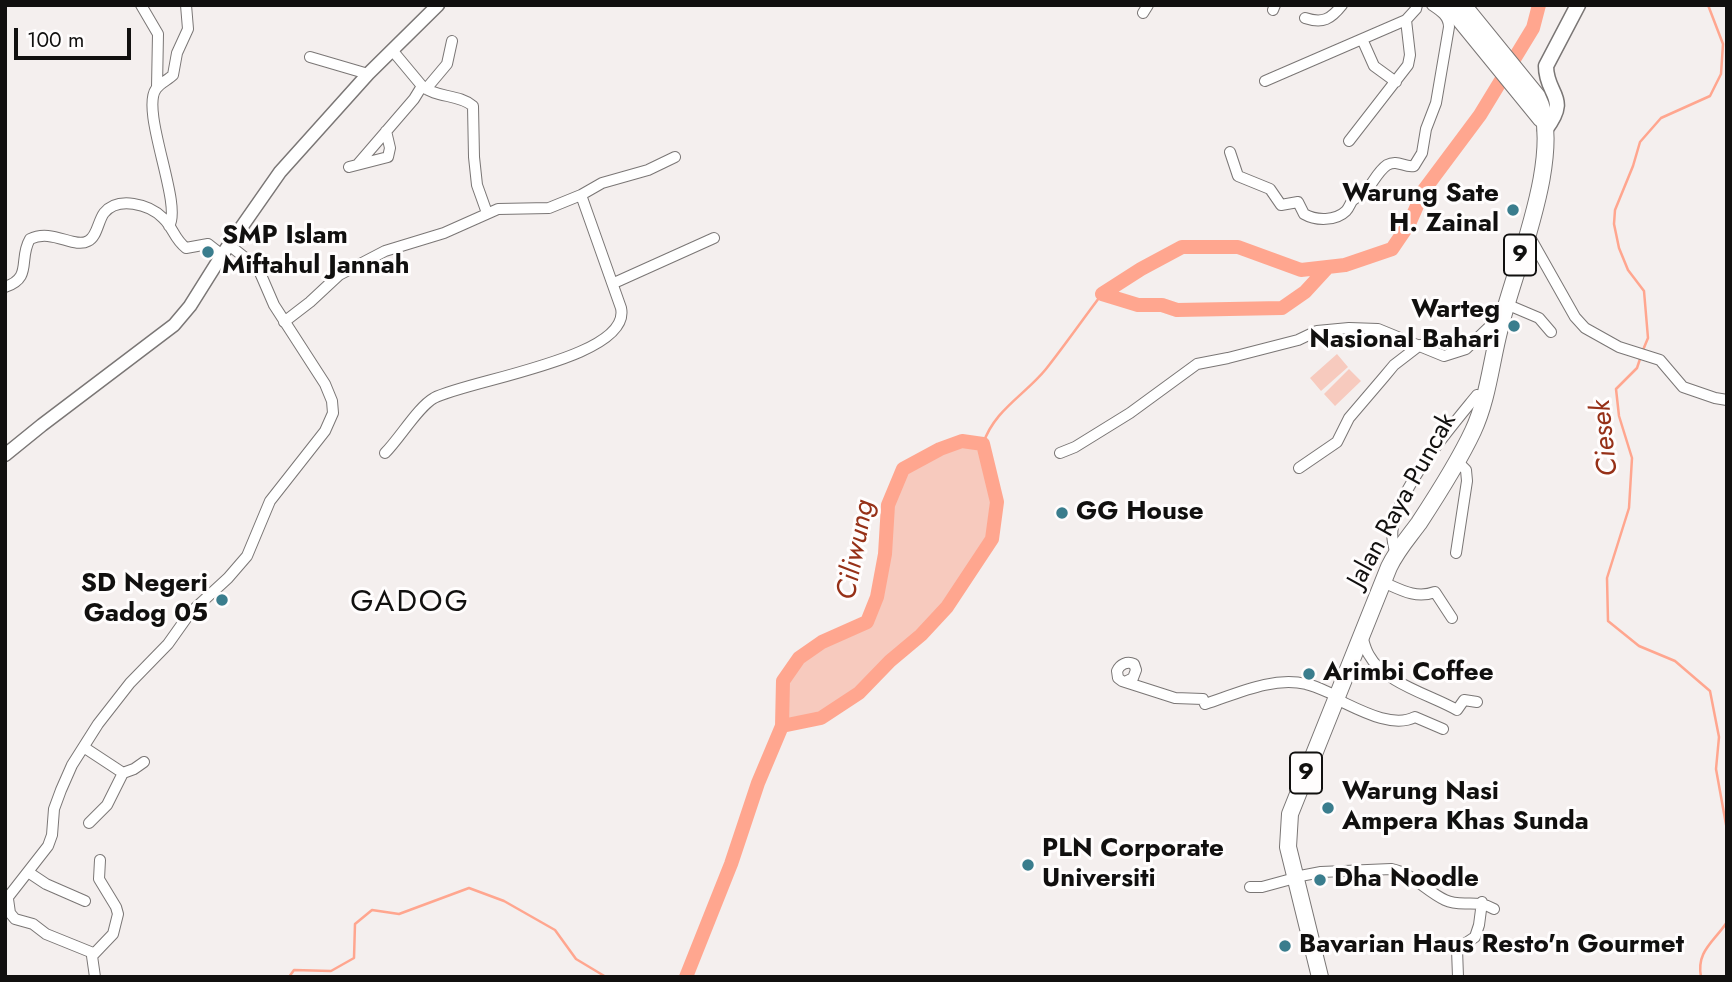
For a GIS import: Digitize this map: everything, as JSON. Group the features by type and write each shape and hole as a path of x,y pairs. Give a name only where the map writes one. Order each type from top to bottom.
{"highway":[{"path":"1448,5 1543,121"},
{"path":"1463,5 1531,86 1543,121"},
{"name":"Jalan Raya Puncak","path":"1320,977 1288,847 1290,814 1395,554 1458,462 1480,412 1544,162 1543,121"}],"main road":[{"path":"1543,121 1554,118 1557,106 1546,66 1578,5"}],"street":[{"path":"141,5 158,34 157,88 153,103 160,157 173,210 173,219 169,226"},
{"path":"157,88 173,75 177,53 188,29 186,5"},
{"path":"5,455 174,325 190,306 225,250 280,172 369,74 438,5"},
{"path":"1305,18 1325,21 1342,5"},
{"path":"1265,81 1406,20 1417,5"},
{"path":"1230,152 1238,176 1270,189 1281,205 1298,202 1304,214 1316,219 1335,218 1345,212 1353,200 1366,192 1388,165 1399,163 1414,166 1422,153 1423,137 1436,103 1450,27 1444,13 1432,5"},
{"path":"1349,141 1408,65 1410,55 1406,20"},
{"path":"1362,39 1374,66 1396,82"},
{"path":"386,131 389,155 353,166 447,64 452,41"},
{"path":"392,50 424,88 467,101 473,106 477,185 487,213"},
{"path":"310,57 369,74"},
{"path":"284,322 339,275 385,251 444,233 504,208 544,209 581,195 602,183 648,170 675,157"},
{"path":"385,453 434,398 595,346 612,335 621,323 623,315 581,195"},
{"path":"5,287 18,282 22,277 25,250 30,239 44,235 87,242 92,238 103,215 115,204 124,203 148,209 162,217 174,237 186,248 208,244 258,268 270,298 284,322 326,384 333,407 331,420 317,442 270,501 247,556 228,578 196,607 98,724 72,765 57,799 48,846 7,900 10,913 15,919 33,924 46,934 93,953"},
{"path":"1527,232 1580,323 1619,347 1660,360 1683,387 1705,396 1727,400"},
{"path":"614,284 714,238"},
{"path":"1506,304 1539,317 1551,332"},
{"path":"1060,453 1130,414 1197,364 1297,340 1317,331 1338,329 1378,329 1437,354 1452,355 1466,349 1488,328 1500,327"},
{"path":"1299,468 1337,442 1349,418 1384,377 1420,345"},
{"path":"1395,554 1392,534 1396,514 1425,463 1478,395"},
{"path":"1456,553 1467,481 1466,470 1458,462"},
{"path":"1383,582 1412,594 1427,595 1435,592 1451,618"},
{"path":"1361,633 1369,656 1388,674 1457,710 1464,700 1477,702"},
{"path":"1125,681 1175,698 1203,699 1205,704 1246,689 1283,683 1305,684 1382,720 1408,721 1415,717 1443,729"},
{"path":"85,748 123,773"},
{"path":"89,823 107,805 123,773 144,762"},
{"path":"95,977 91,961 93,953 112,936 118,914 116,906 100,883 100,860"},
{"path":"1250,887 1262,887 1321,872 1391,869 1402,871 1444,900 1452,903 1482,902 1494,909"},
{"path":"28,872 46,884 85,901"},
{"path":"1458,977 1457,949 1475,937 1482,902"}],"shaded area":[{"path":"1337,354 1348,367 1321,391 1310,378"},
{"path":"1349,369 1361,381 1335,406 1324,394"},
{"path":"962,441 983,444 997,502 992,539 947,607 858,693 821,718 782,726 782,687 788,671 819,645 867,622 877,597 885,554 888,505 903,469 940,449"}],"waterway":[{"path":"1102,294 1182,247 1238,247 1301,270 1345,265 1392,249 1409,224 1424,190 1480,115 1533,28 1539,5"},
{"name":"Ciesek","path":"1643,350 1648,338 1644,291 1628,270 1619,248 1614,224 1615,210 1640,142 1661,118 1710,96 1721,74 1723,44 1708,5"},
{"path":"1102,294 1138,305 1162,305 1177,310 1282,308 1305,292 1328,267"},
{"name":"Ciliwung","path":"983,444 1002,412 1046,369 1102,294"},
{"name":"Ciesek","path":"1641,356 1637,368 1616,389 1619,416 1632,458 1629,508 1607,578 1608,621 1639,646 1675,661 1710,691 1719,737 1716,769 1727,830"},
{"name":"Ciliwung","path":"686,977 782,726 783,681 799,658 822,642 867,622 877,597 885,554 888,505 903,469 940,449 962,441 983,444 997,502 992,539 947,607 859,693 821,718 782,726"},
{"path":"289,977 294,970 331,971 354,958 355,924 372,910 399,914 469,888 504,901 555,930 576,959 606,977"},
{"name":"Ciesek","path":"1701,977 1700,968 1704,953 1727,922"}],"place":[{"name":"Warung Sate H. Zainal","path":"1513,210"},
{"name":"SMP Islam Miftahul Jannah","path":"208,252"},
{"name":"Warteg Nasional Bahari","path":"1514,326"},
{"name":"GG House","path":"1062,513"},
{"name":"SD Negeri Gadog 05","path":"222,600"},
{"name":"Arimbi Coffee","path":"1309,674"},
{"name":"Warung Nasi Ampera Khas Sunda","path":"1328,808"},
{"name":"PLN Corporate Universiti","path":"1028,865"},
{"name":"Dha Noodle","path":"1320,880"},
{"name":"Bavarian Haus Resto'n Gourmet","path":"1285,946"}],"district":[{"name":"GADOG","path":"410,604"}]}
